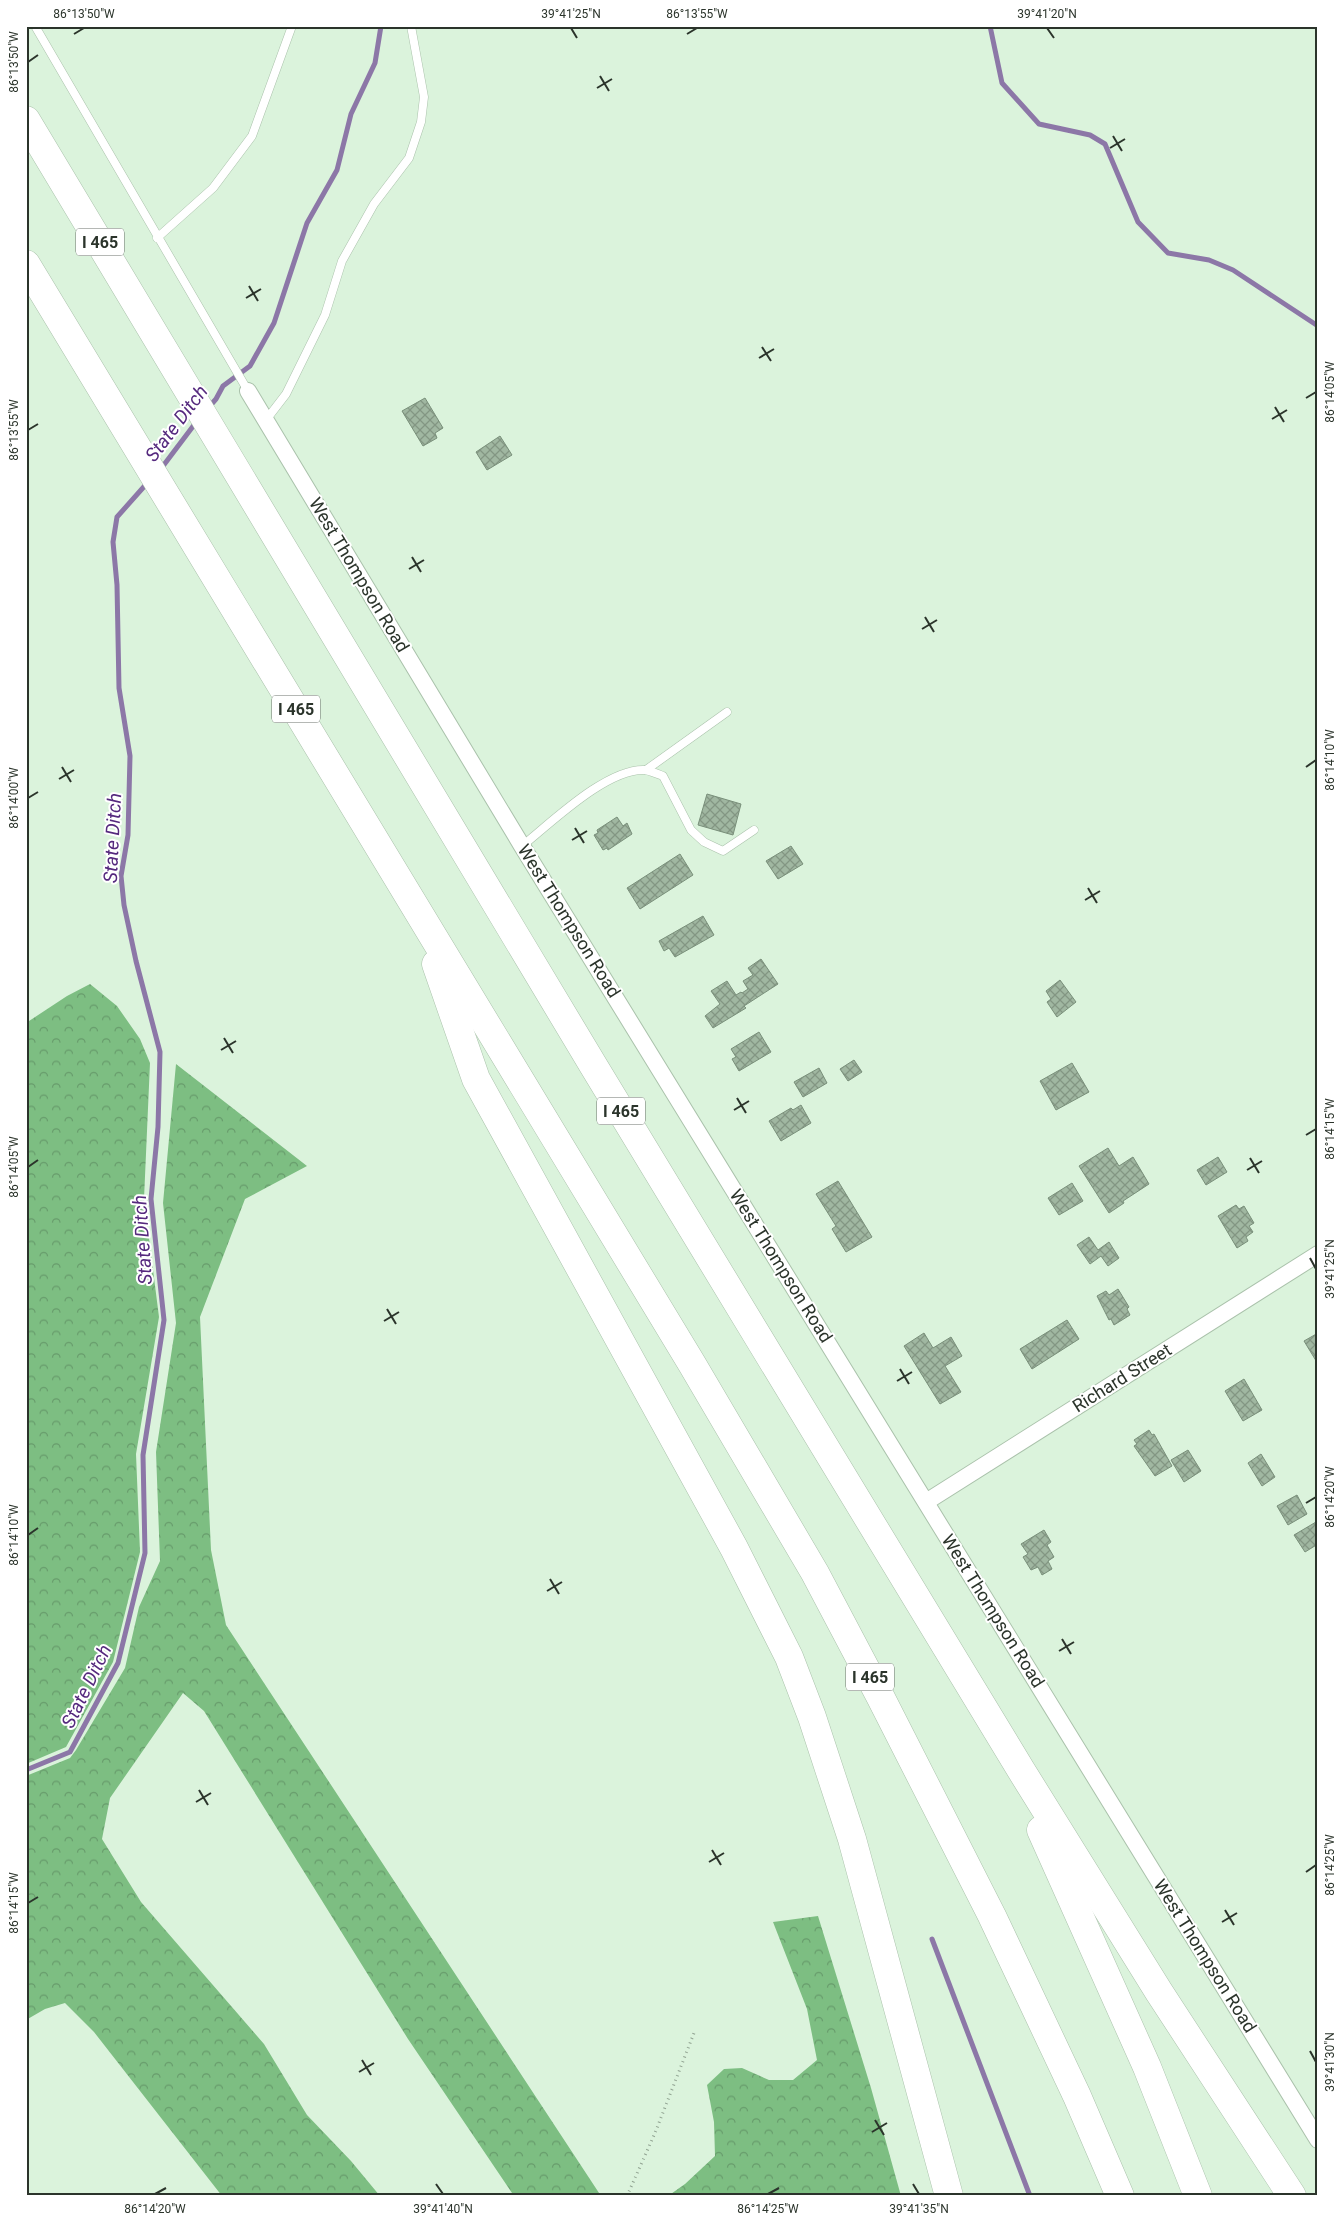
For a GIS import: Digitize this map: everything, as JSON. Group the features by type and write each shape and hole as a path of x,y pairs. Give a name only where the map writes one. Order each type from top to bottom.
{"highway":[{"name":"I 465","path":"26,120 588,1057 1021,1770 1032,1810 1147,2067 1198,2196"},
{"name":"I 465","path":"26,264 750,1460 814,1573 881,1698 992,1916 1077,2096 1120,2196"},
{"path":"417,909 476,1079 730,1540 762,1600 788,1657 812,1717 852,1839 949,2196"},
{"path":"1021,1770 1159,1992 1292,2196"}],"street":[{"name":"West Thompson Road","path":"248,391 522,846 1318,2140"},
{"name":"Richard Street","path":"926,1502 1318,1254"}],"lane":[{"path":"35,26 248,391"},
{"path":"157,238 213,188 252,136 292,26"},
{"path":"266,420 286,394 325,315 342,261 374,204 409,158 421,122 424,98 411,26"},
{"path":"646,770 727,712"},
{"path":"522,846 598,785 626,772 646,770 663,776 691,830 704,842 723,851 754,830"}],"path":[{"path":"627,2196 655,2133 694,2033"}],"green space":[{"path":"90,984 117,1006 140,1039 150,1063 144,1199 159,1317 136,1454 140,1552 113,1662 66,1747 26,1764 26,1023 67,996"},
{"path":"176,1064 307,1166 245,1199 200,1317 211,1550 226,1625 601,2196 514,2196 408,2039 204,1711 183,1693 110,1798 102,1839 141,1902 264,2044 307,2115 351,2161 380,2196 222,2196 94,2032 65,2003 45,2009 26,2020 26,1776 70,1758 76,1750 125,1668 139,1607 160,1561 156,1452 176,1323 163,1203"},
{"path":"818,1916 871,2088 901,2196 668,2196 685,2184 715,2156 714,2122 707,2085 724,2069 742,2068 769,2080 793,2080 817,2060 807,2009 773,1922"}],"building":[{"path":"425,398 443,428 435,433 437,438 423,446 402,411"},
{"path":"500,436 512,455 487,470 476,452"},
{"path":"707,794 741,804 733,835 698,825"},
{"path":"617,817 623,826 627,823 632,834 608,850 607,848 603,850 594,835 598,833 597,830"},
{"path":"791,846 803,864 778,879 766,861"},
{"path":"680,854 693,875 640,909 627,888"},
{"path":"703,916 714,935 675,957 669,948 664,951 659,941"},
{"path":"761,959 778,984 744,1006 746,1008 713,1028 705,1016 720,1004 711,991 727,981 736,995 742,993 748,989 743,981 753,975 748,968"},
{"path":"1060,980 1076,1002 1057,1017 1047,1002 1051,999 1046,991"},
{"path":"759,1032 771,1052 739,1071 732,1059 736,1057 731,1049"},
{"path":"854,1060 862,1072 848,1081 840,1069"},
{"path":"1072,1063 1089,1092 1056,1110 1040,1081"},
{"path":"819,1068 827,1083 803,1097 794,1082"},
{"path":"801,1105 811,1123 781,1141 769,1121 791,1108 793,1110"},
{"path":"1108,1148 1119,1166 1133,1157 1149,1184 1109,1213 1079,1166"},
{"path":"1218,1157 1227,1172 1206,1185 1197,1170"},
{"path":"838,1181 872,1237 846,1252 832,1229 836,1226 816,1194"},
{"path":"1072,1183 1083,1201 1059,1215 1048,1198"},
{"path":"1236,1205 1239,1209 1244,1206 1254,1223 1249,1226 1253,1232 1246,1237 1248,1241 1237,1248 1218,1216"},
{"path":"1089,1237 1098,1250 1109,1242 1119,1258 1108,1266 1101,1256 1090,1264 1077,1245"},
{"path":"1118,1289 1129,1307 1127,1309 1130,1315 1114,1325 1111,1319 1109,1320 1097,1296 1106,1291 1109,1295"},
{"path":"1067,1320 1079,1339 1032,1369 1020,1349"},
{"path":"924,1333 933,1348 951,1337 962,1356 945,1366 961,1392 940,1404 904,1346"},
{"path":"1318,1333 1318,1364 1304,1341"},
{"path":"1244,1379 1262,1410 1243,1421 1225,1391"},
{"path":"1149,1430 1152,1435 1154,1434 1172,1466 1155,1476 1134,1446 1137,1444 1134,1440"},
{"path":"1188,1450 1201,1471 1184,1482 1171,1460"},
{"path":"1261,1454 1275,1477 1262,1486 1248,1463"},
{"path":"1297,1495 1307,1514 1288,1525 1277,1506"},
{"path":"1316,1522 1318,1525 1318,1544 1305,1552 1294,1535"},
{"path":"1044,1530 1051,1542 1047,1545 1054,1557 1048,1561 1052,1569 1042,1575 1038,1567 1031,1570 1023,1557 1028,1554 1021,1544"}],"waterway":[{"name":"State Ditch","path":"209,407 223,386 250,366 274,323 307,223 337,170 351,114 375,63 381,26"},
{"name":"State Ditch","path":"990,26 1002,83 1039,124 1090,135 1105,144 1138,222 1168,253 1209,260 1233,270 1318,326"},
{"name":"State Ditch","path":"160,470 197,421"},
{"name":"State Ditch","path":"26,1770 70,1752 118,1663 145,1553 143,1455 164,1320 151,1199 158,1127 160,1052 136,961 124,905 121,876 128,835 130,756 119,688 117,585 113,542 117,517 149,481"},
{"path":"932,1939 1030,2196"}]}
